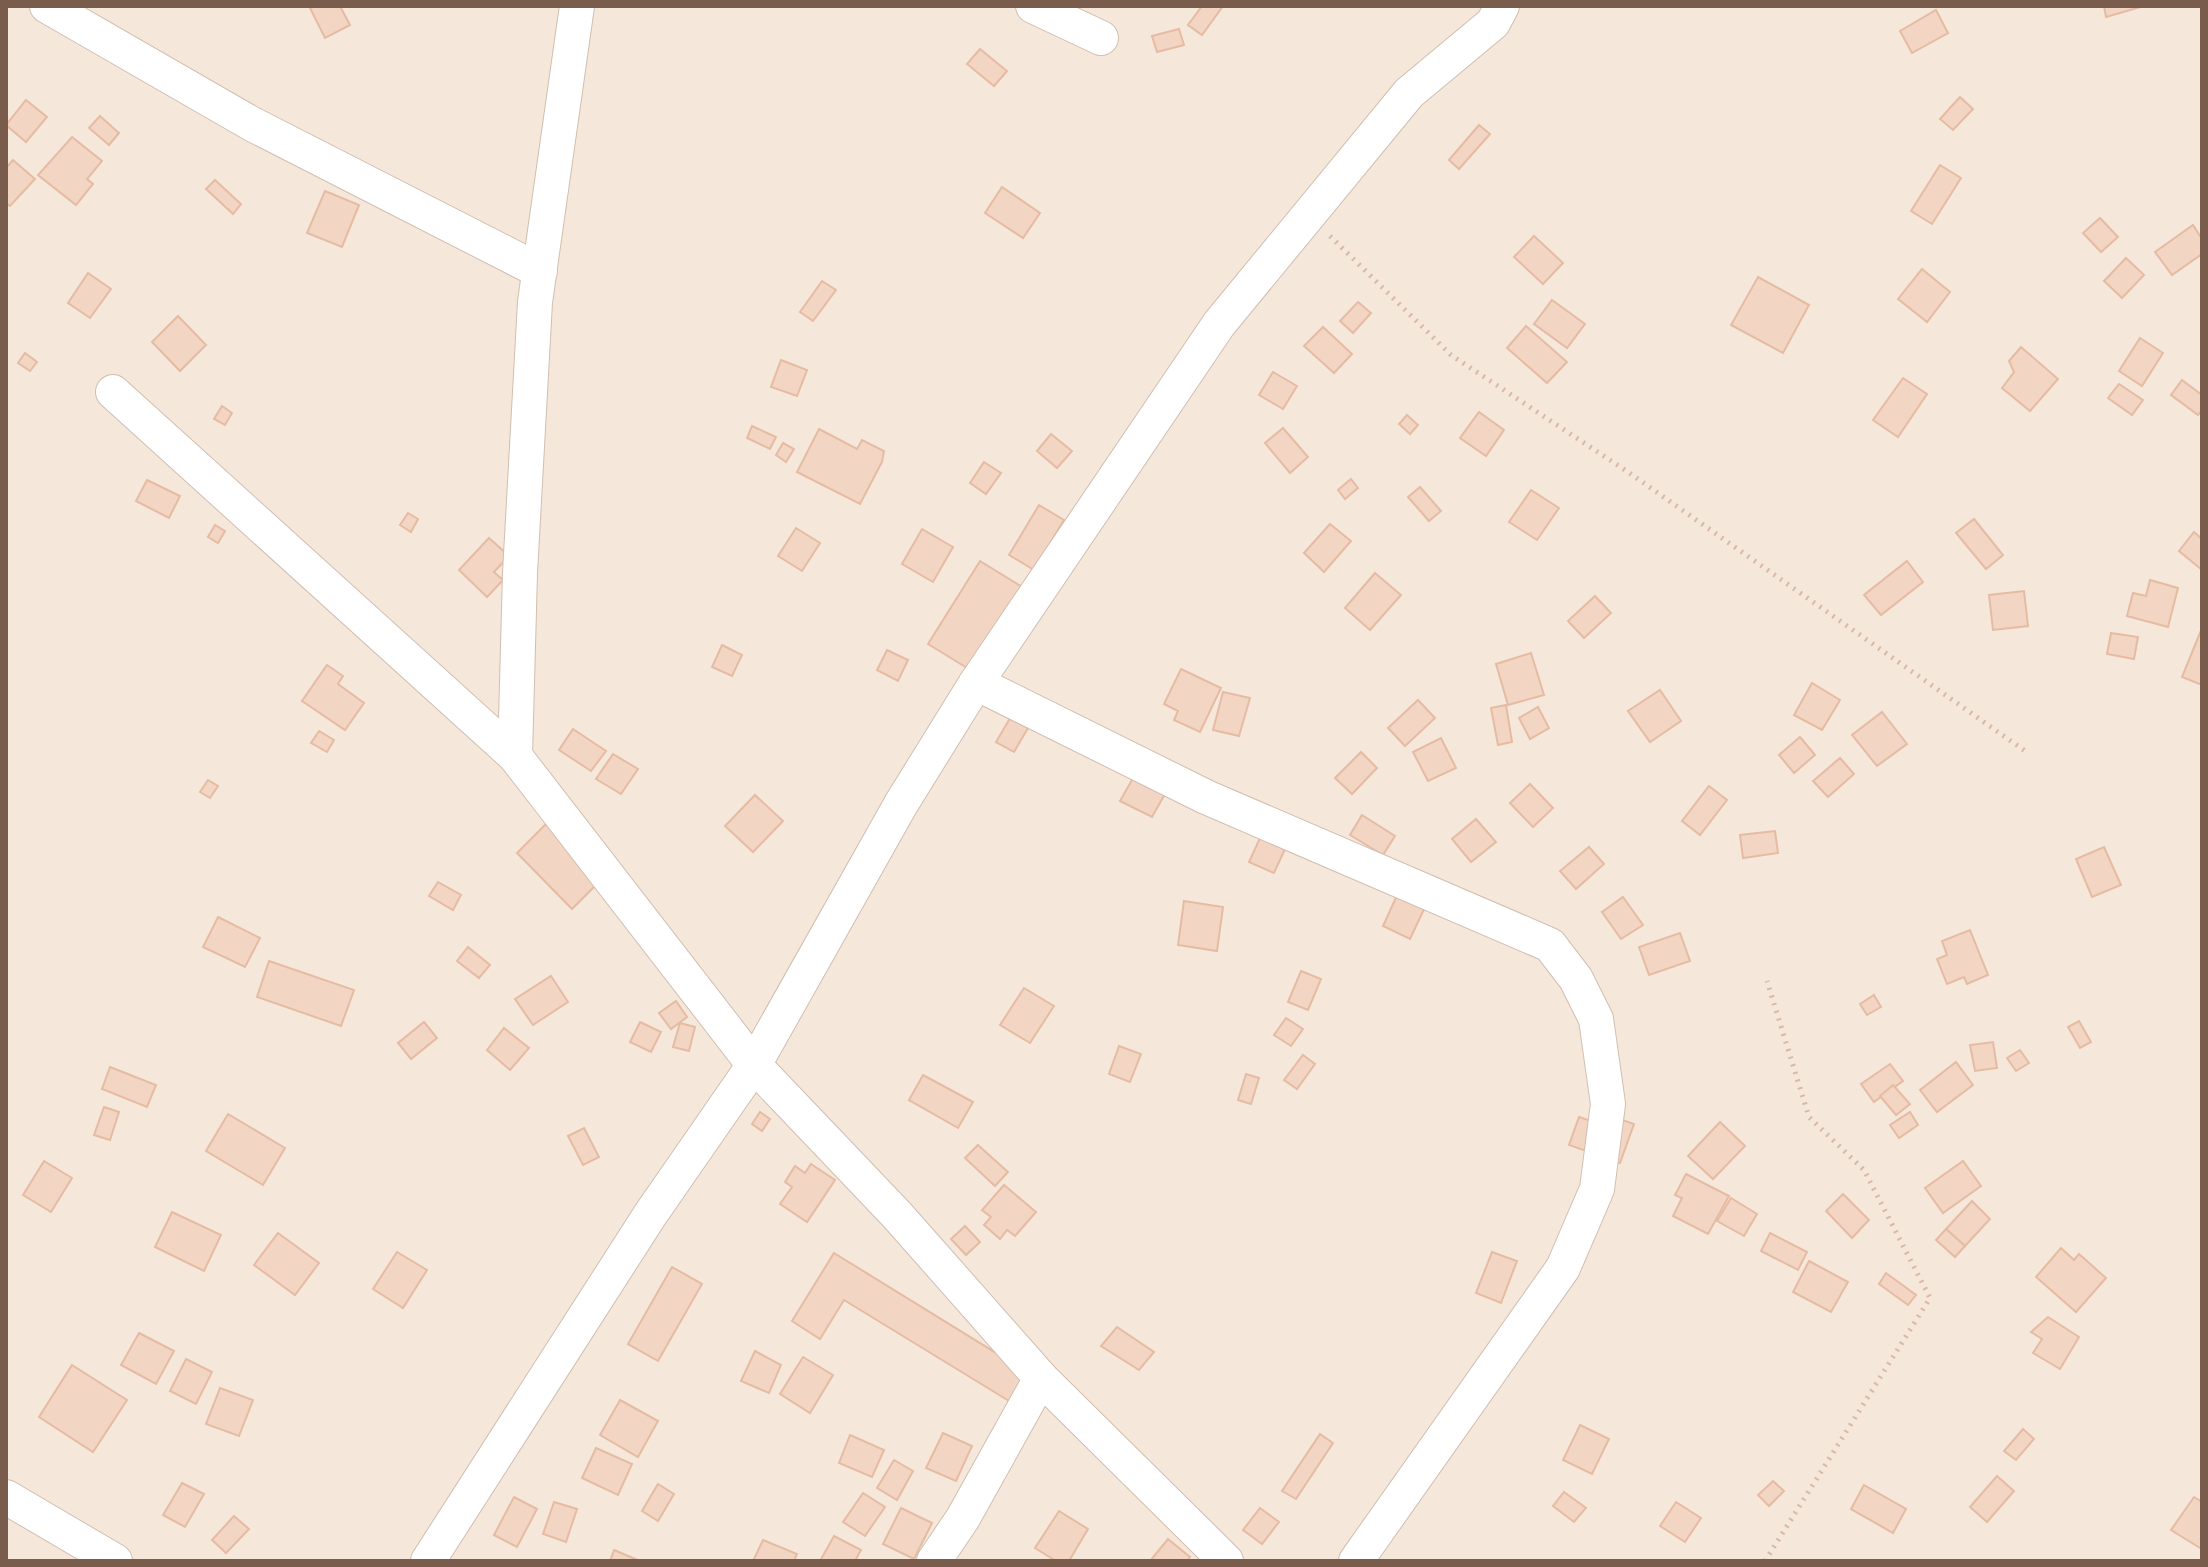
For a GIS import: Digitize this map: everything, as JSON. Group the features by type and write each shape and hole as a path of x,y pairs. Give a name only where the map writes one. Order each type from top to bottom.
{"street":[{"path":"47,6 252,124 540,271"},
{"path":"515,756 521,557 535,302 577,6"},
{"path":"1033,6 1101,38"},
{"path":"428,1561 650,1215 754,1065 901,804 976,683 1219,324 1409,93 1493,23 1502,6"},
{"path":"113,392 515,756 754,1065 897,1215 1041,1378 1226,1561"},
{"path":"976,683 1206,797 1550,945 1576,979 1596,1019 1608,1104 1607,1118 1597,1189 1563,1268 1356,1561"},
{"path":"934,1561 963,1518 1041,1378"},
{"path":"6,1497 115,1561"}],"path":[{"path":"1310,216 1451,355 1628,472 2028,753"},
{"path":"1765,1561 1930,1298 1864,1170 1809,1117 1767,981"}],"shaded area":[{"path":"6,6 2202,6 2202,1561 6,1561"}],"building":[{"path":"309,6 340,6 350,25 325,38"},
{"path":"1202,6 1223,6 1202,35 1188,25"},
{"path":"2104,6 2144,6 2106,17"},
{"path":"1936,10 1948,33 1912,53 1900,31"},
{"path":"1179,29 1184,45 1157,52 1152,36"},
{"path":"980,49 1007,71 994,86 967,64"},
{"path":"1960,97 1973,109 1953,130 1940,119"},
{"path":"26,100 47,117 26,142 6,125"},
{"path":"100,116 119,133 109,145 89,128"},
{"path":"1479,125 1490,134 1459,169 1449,160"},
{"path":"72,137 102,161 87,179 93,184 76,205 38,175"},
{"path":"13,160 35,179 10,206 6,203 6,168"},
{"path":"1940,165 1961,178 1932,224 1911,211"},
{"path":"215,180 241,204 233,214 206,189"},
{"path":"1002,187 1040,213 1023,238 985,213"},
{"path":"325,191 359,205 342,247 307,233"},
{"path":"2100,218 2118,237 2101,252 2083,233"},
{"path":"2193,225 2202,239 2202,254 2172,275 2155,252"},
{"path":"1534,236 1563,263 1543,284 1514,257"},
{"path":"2126,258 2144,275 2122,298 2104,281"},
{"path":"1922,269 1950,292 1927,322 1898,299"},
{"path":"88,273 111,289 90,318 68,303"},
{"path":"1758,277 1809,305 1783,353 1731,325"},
{"path":"822,281 836,290 813,321 800,312"},
{"path":"1552,300 1585,324 1567,348 1534,324"},
{"path":"1358,302 1371,313 1353,333 1340,321"},
{"path":"178,316 206,345 180,371 152,342"},
{"path":"1526,326 1567,362 1547,383 1507,348"},
{"path":"1323,327 1352,354 1334,373 1304,346"},
{"path":"2140,338 2163,353 2142,386 2119,371"},
{"path":"2021,347 2058,379 2030,411 2002,388 2014,372 2009,361"},
{"path":"25,353 37,362 30,371 18,363"},
{"path":"781,360 807,370 797,396 771,387"},
{"path":"1273,372 1297,386 1283,409 1259,395"},
{"path":"1903,378 1927,394 1898,437 1873,420"},
{"path":"2182,380 2202,395 2202,410 2198,415 2171,395"},
{"path":"2119,384 2143,400 2132,415 2108,398"},
{"path":"222,406 232,413 225,425 214,419"},
{"path":"1479,412 1504,430 1486,456 1460,438"},
{"path":"1407,415 1418,425 1410,434 1399,424"},
{"path":"752,426 776,437 770,449 747,438"},
{"path":"1283,428 1308,457 1290,473 1265,443"},
{"path":"819,429 857,449 862,440 884,451 882,462 860,504 797,472"},
{"path":"1051,434 1072,451 1057,468 1037,451"},
{"path":"783,443 794,449 786,462 776,455"},
{"path":"984,462 1001,473 986,494 970,483"},
{"path":"1351,479 1358,488 1345,499 1338,490"},
{"path":"147,480 180,496 169,518 136,501"},
{"path":"1420,487 1441,511 1429,521 1408,497"},
{"path":"1531,490 1559,508 1537,540 1509,522"},
{"path":"1039,505 1064,520 1034,570 1009,555"},
{"path":"408,513 418,519 411,532 400,525"},
{"path":"1974,519 2003,555 1986,569 1956,533"},
{"path":"1330,524 1351,541 1324,572 1304,553"},
{"path":"215,525 225,531 218,543 208,537"},
{"path":"796,528 820,543 802,571 778,556"},
{"path":"922,529 953,547 933,582 902,564"},
{"path":"2194,532 2202,539 2202,570 2179,551"},
{"path":"489,538 509,556 494,572 503,580 487,597 459,570"},
{"path":"980,561 1024,588 972,671 928,644"},
{"path":"1907,561 1923,582 1881,615 1864,595"},
{"path":"1375,573 1401,595 1370,630 1345,608"},
{"path":"2150,580 2178,588 2168,627 2127,616 2133,593 2146,596"},
{"path":"2024,591 2028,626 1993,630 1989,595"},
{"path":"1595,596 1611,613 1584,638 1568,621"},
{"path":"2202,628 2202,685 2182,677"},
{"path":"2111,633 2138,637 2134,659 2107,654"},
{"path":"722,645 742,655 732,676 712,667"},
{"path":"887,650 908,660 898,681 877,670"},
{"path":"1531,653 1544,695 1508,705 1496,664"},
{"path":"327,665 343,676 338,684 364,703 345,730 302,701"},
{"path":"1181,669 1221,688 1200,732 1174,720 1178,711 1164,704"},
{"path":"1812,683 1840,700 1822,730 1794,715"},
{"path":"1660,690 1681,721 1650,742 1628,711"},
{"path":"1223,692 1250,698 1239,736 1213,730"},
{"path":"1418,700 1435,718 1405,746 1388,728"},
{"path":"1506,705 1512,742 1498,745 1491,708"},
{"path":"1538,707 1549,728 1530,739 1519,718"},
{"path":"1882,712 1907,744 1877,766 1852,735"},
{"path":"1013,713 1031,723 1014,752 996,742"},
{"path":"573,729 606,751 591,771 559,750"},
{"path":"319,731 334,740 327,752 311,743"},
{"path":"1800,737 1815,755 1794,773 1779,755"},
{"path":"1441,738 1456,768 1428,781 1413,752"},
{"path":"1361,752 1377,768 1352,794 1335,778"},
{"path":"613,754 638,769 621,794 596,779"},
{"path":"1840,758 1854,774 1828,797 1813,781"},
{"path":"1133,778 1165,794 1152,817 1120,801"},
{"path":"208,780 218,786 210,798 200,792"},
{"path":"1530,784 1553,808 1533,827 1510,803"},
{"path":"1709,786 1727,800 1700,835 1682,821"},
{"path":"755,795 783,821 753,852 725,826"},
{"path":"1362,815 1395,836 1383,855 1350,835"},
{"path":"1476,819 1496,842 1471,862 1452,839"},
{"path":"547,823 602,879 572,909 517,853"},
{"path":"1775,831 1778,853 1743,858 1740,835"},
{"path":"1260,838 1285,849 1274,873 1249,862"},
{"path":"1589,847 1604,864 1576,889 1560,871"},
{"path":"2104,847 2121,885 2092,897 2076,859"},
{"path":"438,882 461,895 453,910 429,896"},
{"path":"1398,893 1426,905 1410,939 1383,926"},
{"path":"1623,897 1643,925 1621,939 1602,912"},
{"path":"1184,901 1223,907 1217,951 1178,945"},
{"path":"218,917 260,938 245,967 203,947"},
{"path":"1970,930 1988,975 1967,984 1964,977 1947,984 1937,959 1947,955 1942,941"},
{"path":"1680,933 1690,961 1649,975 1639,947"},
{"path":"468,947 490,965 479,978 457,961"},
{"path":"269,961 354,990 341,1026 257,997"},
{"path":"1301,971 1321,979 1308,1010 1288,1002"},
{"path":"551,976 568,1002 533,1025 515,999"},
{"path":"1024,988 1054,1006 1030,1043 1000,1025"},
{"path":"1874,995 1881,1007 1867,1015 1860,1004"},
{"path":"676,1001 687,1017 671,1029 659,1013"},
{"path":"1286,1018 1303,1029 1291,1046 1274,1035"},
{"path":"2079,1021 2091,1042 2080,1048 2068,1027"},
{"path":"424,1022 437,1038 411,1059 398,1043"},
{"path":"640,1022 661,1032 651,1052 630,1042"},
{"path":"680,1023 695,1027 689,1051 673,1047"},
{"path":"504,1028 529,1048 510,1070 487,1050"},
{"path":"1993,1042 1997,1068 1975,1071 1970,1045"},
{"path":"1119,1046 1141,1054 1130,1082 1109,1074"},
{"path":"2020,1050 2029,1063 2016,1071 2007,1058"},
{"path":"1303,1055 1315,1064 1297,1089 1284,1080"},
{"path":"1956,1062 1973,1085 1937,1112 1920,1090"},
{"path":"1890,1064 1903,1081 1874,1102 1861,1084"},
{"path":"110,1067 156,1085 147,1107 102,1089"},
{"path":"1246,1074 1259,1078 1251,1104 1238,1100"},
{"path":"923,1075 973,1102 958,1128 909,1100"},
{"path":"1893,1085 1910,1104 1896,1115 1880,1096"},
{"path":"104,1107 119,1112 110,1140 94,1135"},
{"path":"760,1112 770,1119 762,1131 752,1124"},
{"path":"1910,1112 1918,1125 1899,1138 1890,1125"},
{"path":"228,1114 285,1148 263,1185 206,1151"},
{"path":"1611,1116 1634,1124 1620,1163 1569,1145 1579,1117 1600,1124"},
{"path":"1720,1122 1745,1146 1713,1179 1688,1156"},
{"path":"584,1128 599,1157 583,1165 568,1136"},
{"path":"978,1145 1008,1172 995,1186 965,1158"},
{"path":"44,1161 72,1178 51,1212 23,1195"},
{"path":"1963,1161 1981,1186 1943,1213 1925,1188"},
{"path":"811,1164 835,1180 807,1222 780,1204 792,1187 785,1182 795,1166 805,1173"},
{"path":"1686,1174 1729,1196 1708,1234 1673,1216 1682,1198 1675,1195"},
{"path":"1004,1185 1036,1212 1015,1236 1007,1230 1000,1239 984,1225 991,1217 982,1210"},
{"path":"1843,1194 1869,1220 1852,1238 1826,1211"},
{"path":"1731,1198 1757,1214 1744,1236 1717,1221"},
{"path":"1972,1201 1990,1219 1965,1246 1946,1229"},
{"path":"172,1212 221,1235 204,1271 155,1247"},
{"path":"965,1226 980,1242 966,1255 951,1239"},
{"path":"1946,1229 1965,1246 1955,1257 1936,1240"},
{"path":"278,1233 319,1263 295,1295 254,1265"},
{"path":"1770,1233 1807,1252 1798,1270 1761,1251"},
{"path":"2061,1248 2074,1260 2079,1254 2106,1278 2076,1312 2036,1277"},
{"path":"397,1252 427,1270 403,1308 373,1289"},
{"path":"1492,1252 1517,1261 1501,1303 1476,1293"},
{"path":"834,1253 1027,1372 1009,1401 844,1300 820,1339 792,1321"},
{"path":"1809,1261 1848,1282 1831,1312 1793,1292"},
{"path":"672,1267 702,1284 658,1361 628,1344"},
{"path":"1886,1273 1916,1295 1908,1305 1879,1284"},
{"path":"2048,1317 2079,1337 2060,1369 2033,1353 2042,1339 2031,1332"},
{"path":"1117,1327 1154,1352 1139,1370 1101,1346"},
{"path":"139,1333 174,1351 156,1384 121,1365"},
{"path":"755,1351 781,1365 769,1393 741,1381"},
{"path":"803,1357 833,1375 810,1413 780,1394"},
{"path":"186,1359 212,1372 196,1404 170,1391"},
{"path":"72,1365 127,1400 93,1452 39,1417"},
{"path":"220,1388 253,1400 239,1436 206,1424"},
{"path":"620,1400 658,1421 638,1457 600,1435"},
{"path":"1580,1425 1609,1439 1592,1474 1563,1460"},
{"path":"2023,1429 2034,1439 2016,1460 2004,1451"},
{"path":"943,1433 972,1446 956,1481 926,1468"},
{"path":"1320,1434 1333,1443 1296,1499 1282,1491"},
{"path":"850,1435 884,1450 872,1477 839,1463"},
{"path":"596,1448 632,1464 618,1495 582,1478"},
{"path":"894,1460 913,1471 897,1500 877,1488"},
{"path":"1997,1476 2014,1491 1987,1522 1970,1507"},
{"path":"1773,1481 1784,1491 1769,1506 1758,1495"},
{"path":"182,1483 204,1494 185,1527 163,1515"},
{"path":"658,1484 674,1494 658,1521 642,1511"},
{"path":"1864,1485 1906,1509 1893,1533 1851,1509"},
{"path":"1564,1492 1586,1508 1574,1522 1553,1506"},
{"path":"863,1493 885,1507 865,1536 843,1522"},
{"path":"514,1497 537,1509 517,1547 494,1535"},
{"path":"2194,1497 2202,1502 2200,1548 2171,1530"},
{"path":"554,1502 577,1509 566,1542 543,1534"},
{"path":"1676,1502 1701,1518 1685,1542 1660,1526"},
{"path":"901,1508 932,1523 914,1559 883,1544"},
{"path":"1260,1508 1279,1522 1262,1544 1243,1530"},
{"path":"1059,1511 1088,1529 1069,1561 1056,1561 1035,1548"},
{"path":"234,1516 249,1529 226,1553 212,1540"},
{"path":"834,1536 861,1550 855,1561 820,1561"},
{"path":"1168,1539 1190,1557 1187,1561 1150,1561"},
{"path":"763,1540 797,1554 794,1561 753,1561"},
{"path":"614,1550 640,1561 610,1561"}]}
